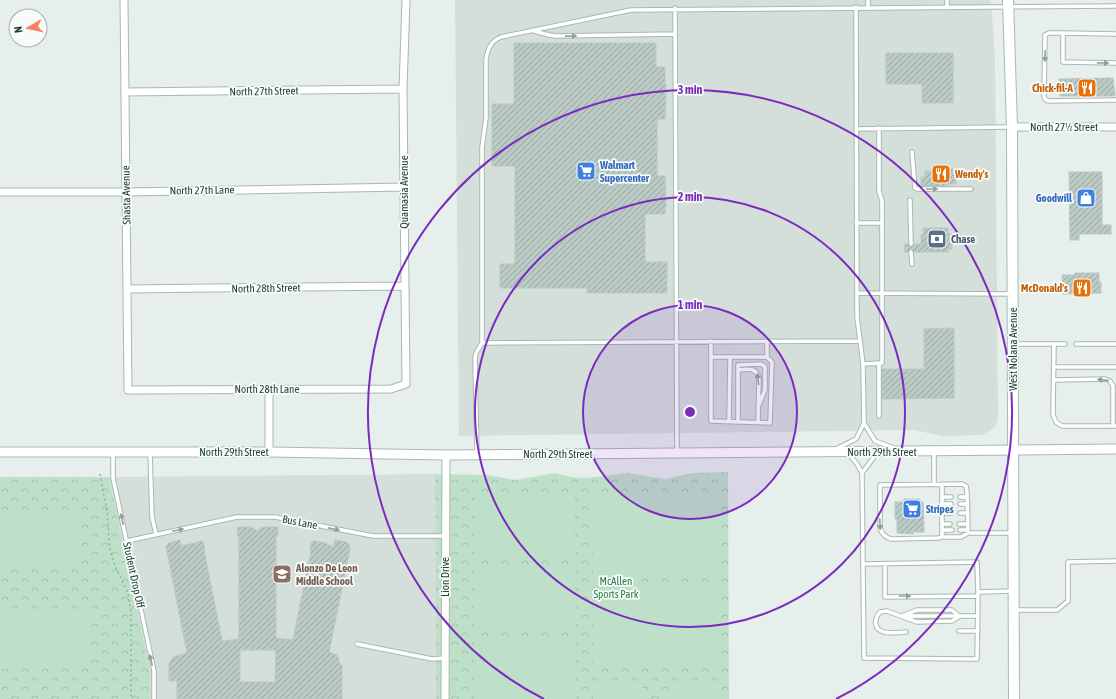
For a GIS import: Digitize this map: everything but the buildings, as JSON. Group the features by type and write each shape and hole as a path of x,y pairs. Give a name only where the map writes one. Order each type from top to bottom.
{"main road":[{"name":"West Nolana Avenue","path":"1008,3 1012,127 1014,699"}],"street":[{"name":"Shasta Avenue","path":"124,0 128,390"},
{"name":"Quamasia Avenue","path":"406,0 403,89 406,384"},
{"name":"North 27th Street","path":"125,92 403,89"},
{"name":"North 27½ Street","path":"1012,127 1116,127"},
{"name":"North 27th Lane","path":"0,192 126,192 404,187"},
{"name":"North 28th Street","path":"127,289 404,286"},
{"name":"North 28th Lane","path":"128,390 390,388 406,384"},
{"path":"269,389 269,452"},
{"name":"North 29th Street","path":"0,452 269,452 477,455 1116,449"},
{"name":"Lion Drive","path":"445,699 446,455"}],"lane":[{"path":"868,0 868,7"},
{"path":"947,0 947,7"},
{"path":"477,455 475,359 476,353 482,343 482,148 486,118 486,59 491,44 495,40 533,30 631,10 675,8 947,7 1008,3 1116,6"},
{"path":"830,452 856,439 864,423 863,364 857,317 856,7"},
{"path":"675,8 677,453"},
{"path":"533,30 556,36 675,34"},
{"path":"1116,34 1049,33 1045,35 1044,96 1048,101 1116,100"},
{"path":"1063,33 1063,62 1116,63"},
{"path":"856,128 1012,127"},
{"path":"863,364 882,363 882,201 879,191 879,128"},
{"path":"912,152 915,188 971,189"},
{"path":"910,200 911,244"},
{"path":"856,223 882,223"},
{"path":"911,252 912,264"},
{"path":"857,293 1013,294"},
{"path":"711,341 711,357 711,421 770,422 772,362 767,357 711,357"},
{"path":"767,341 767,357"},
{"path":"482,343 860,341"},
{"path":"1013,344 1065,344"},
{"path":"1054,344 1053,415 1056,422 1062,426 1115,426 1113,386 1110,381 1105,379 1054,380"},
{"path":"1076,344 1116,344"},
{"path":"729,422 730,357"},
{"path":"879,363 880,416"},
{"path":"738,422 738,365 761,364 765,368 765,390 758,407"},
{"path":"1054,367 1116,366"},
{"path":"738,370 753,369 757,372 759,378 758,422"},
{"path":"864,423 875,441 904,451"},
{"path":"934,451 934,484"},
{"name":"Student Drop Off","path":"113,452 113,478 154,671 154,699"},
{"path":"150,452 152,517 156,534"},
{"path":"847,452 862,473 864,658 978,659 977,562 863,564"},
{"path":"862,473 879,452"},
{"path":"934,484 962,484 966,486 968,531 961,537 891,539 885,537 881,532 880,527 880,485 934,484"},
{"path":"942,484 942,537"},
{"path":"942,498 951,497"},
{"path":"960,497 967,497"},
{"path":"942,504 951,504"},
{"path":"960,504 968,504"},
{"path":"942,514 951,513"},
{"path":"960,513 968,513"},
{"name":"Bus Lane","path":"127,541 237,517 275,517 373,536 446,536"},
{"path":"942,524 950,524"},
{"path":"959,524 968,524"},
{"path":"942,530 952,530"},
{"path":"960,530 1014,533"},
{"path":"1014,610 1057,610 1068,601 1068,562 1116,561"},
{"path":"885,564 885,597 977,594 1014,591"},
{"path":"906,632 884,632 878,629 875,623 875,617 880,612 887,611 917,622 952,621 960,616"},
{"path":"901,616 978,616"},
{"path":"959,631 978,631"},
{"path":"356,644 432,659 445,658"}],"path":[{"path":"100,474 107,512 110,549 116,569 128,593 131,612 131,699"}],"shaded area":[{"path":"455,0 991,0 995,58 998,419 996,425 990,431 981,435 942,436 914,430 459,436"},
{"name":"Alonzo De Leon Middle School","path":"435,474 436,699 150,699 150,671 109,477"}],"green space":[{"name":"McAllen Sports Park","path":"728,472 729,699 436,699 435,474 488,475 515,480 555,473 571,477 585,478 628,473 665,479 692,473"},
{"path":"0,477 109,477 150,671 150,699 0,699"},
{"path":"592,495 719,495 719,574 593,575"},
{"path":"574,497 575,555 475,556 475,498"},
{"path":"0,511 81,511 82,568 0,569"},
{"path":"474,569 575,569 575,630 474,630"},
{"path":"593,588 719,588 719,665 593,665"},
{"path":"90,611 90,668 0,669 0,612"},
{"path":"575,639 576,699 475,699 474,640"},
{"path":"594,681 643,681 643,699 594,699"},
{"path":"670,681 719,681 719,699 670,699"}],"place":[{"name":"Chick-fil-A","path":"1087,88"},
{"name":"Walmart Supercenter","path":"586,171"},
{"name":"Wendy's","path":"941,174"},
{"name":"Goodwill","path":"1086,198"},
{"name":"Chase","path":"937,239"},
{"name":"McDonald's","path":"1082,288"},
{"name":"Stripes","path":"912,509"},
{"name":"Alonzo De Leon Middle School","path":"282,574"}]}
